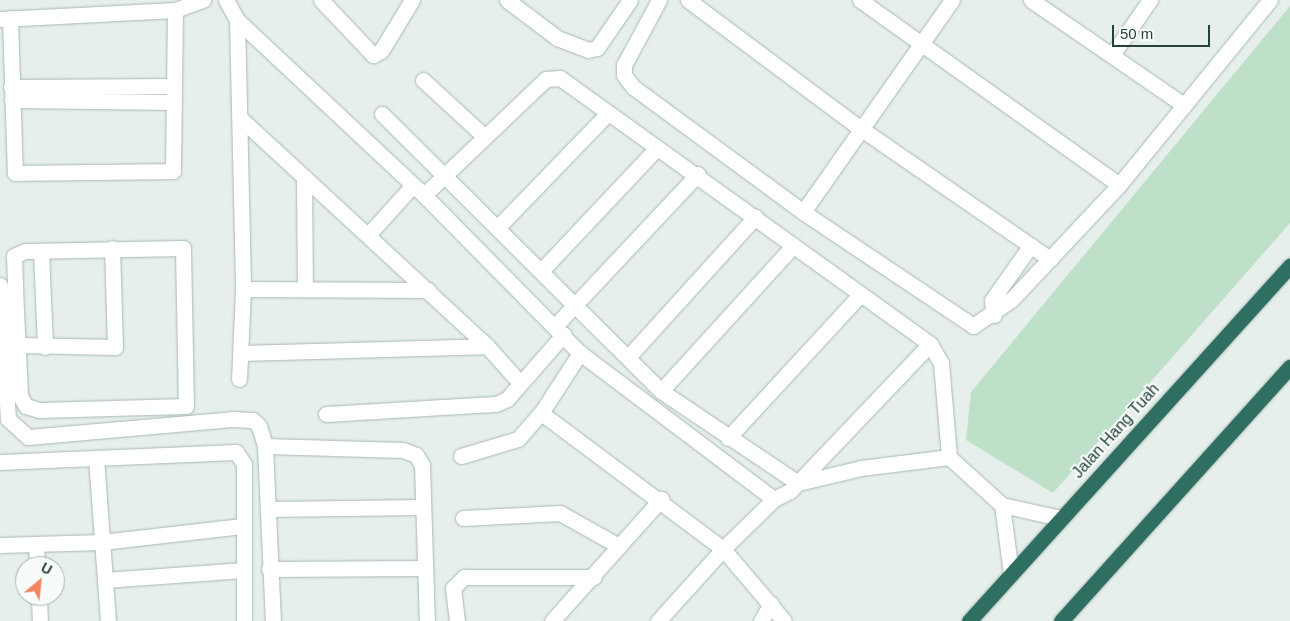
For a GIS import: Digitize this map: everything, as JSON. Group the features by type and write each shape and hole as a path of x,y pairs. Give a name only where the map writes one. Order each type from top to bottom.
{"highway":[{"name":"Jalan Hang Tuah","path":"969,621 1060,518 1290,266"},
{"path":"1061,621 1290,367"}],"street":[{"path":"176,10 172,86 173,171 22,175 14,171 12,94 5,18 176,10 203,0"},
{"path":"226,0 237,20 418,190 560,330 580,353 774,499"},
{"path":"321,0 338,6 376,55 412,0"},
{"path":"507,0 557,38 588,50 597,48 626,1 645,21"},
{"path":"659,0 645,21 624,65 624,75 633,87 803,212 973,326 994,315 1050,259 1119,185 1270,0"},
{"path":"688,0 860,128 1050,259"},
{"path":"860,0 1119,185"},
{"path":"803,212 860,128 952,0"},
{"path":"1031,0 1184,104"},
{"path":"1112,55 1150,0"},
{"path":"237,20 243,289 242,353 239,379"},
{"path":"368,235 418,190 443,177 484,136 552,77 698,174 792,247 930,344 941,362 949,457 1002,505 1060,518"},
{"path":"424,80 484,136"},
{"path":"12,94 172,86"},
{"path":"12,94 173,102"},
{"path":"498,228 608,113"},
{"path":"382,114 573,305 629,356 661,391 728,438 798,483 860,468 949,457"},
{"path":"240,118 428,290 487,346 520,383"},
{"path":"541,271 657,148"},
{"path":"326,414 487,406 507,400 560,330 573,305 698,174"},
{"path":"304,177 305,288"},
{"path":"629,356 755,217"},
{"path":"994,315 992,300 1032,245"},
{"path":"661,391 792,247"},
{"path":"21,345 113,348 117,344 112,248"},
{"path":"0,285 8,291 21,345 20,396 32,409 186,406 183,248 41,251 14,256 8,291 4,419 19,433 37,439 242,418 259,426 266,446 272,621"},
{"path":"41,251 45,347"},
{"path":"243,289 428,290"},
{"path":"728,438 860,295"},
{"path":"658,621 724,549 774,499 798,483 930,344"},
{"path":"242,353 487,346"},
{"path":"460,456 518,439 541,413 580,353"},
{"path":"541,413 660,499 724,549 784,621"},
{"path":"266,446 410,452 422,465 427,621"},
{"path":"0,462 236,452 244,464 242,526 244,621"},
{"path":"96,458 108,621"},
{"path":"552,621 594,577 660,499"},
{"path":"1002,505 1011,573"},
{"path":"268,509 423,507"},
{"path":"463,518 560,513 619,546"},
{"path":"0,544 102,542 242,526"},
{"path":"36,544 37,556"},
{"path":"269,569 425,568"},
{"path":"105,580 244,570"},
{"path":"457,621 454,588 464,577 594,577"},
{"path":"761,621 771,604"},
{"path":"39,606 40,621"}],"green space":[{"path":"1290,6 1290,223 1053,493 966,440 971,392"}]}
